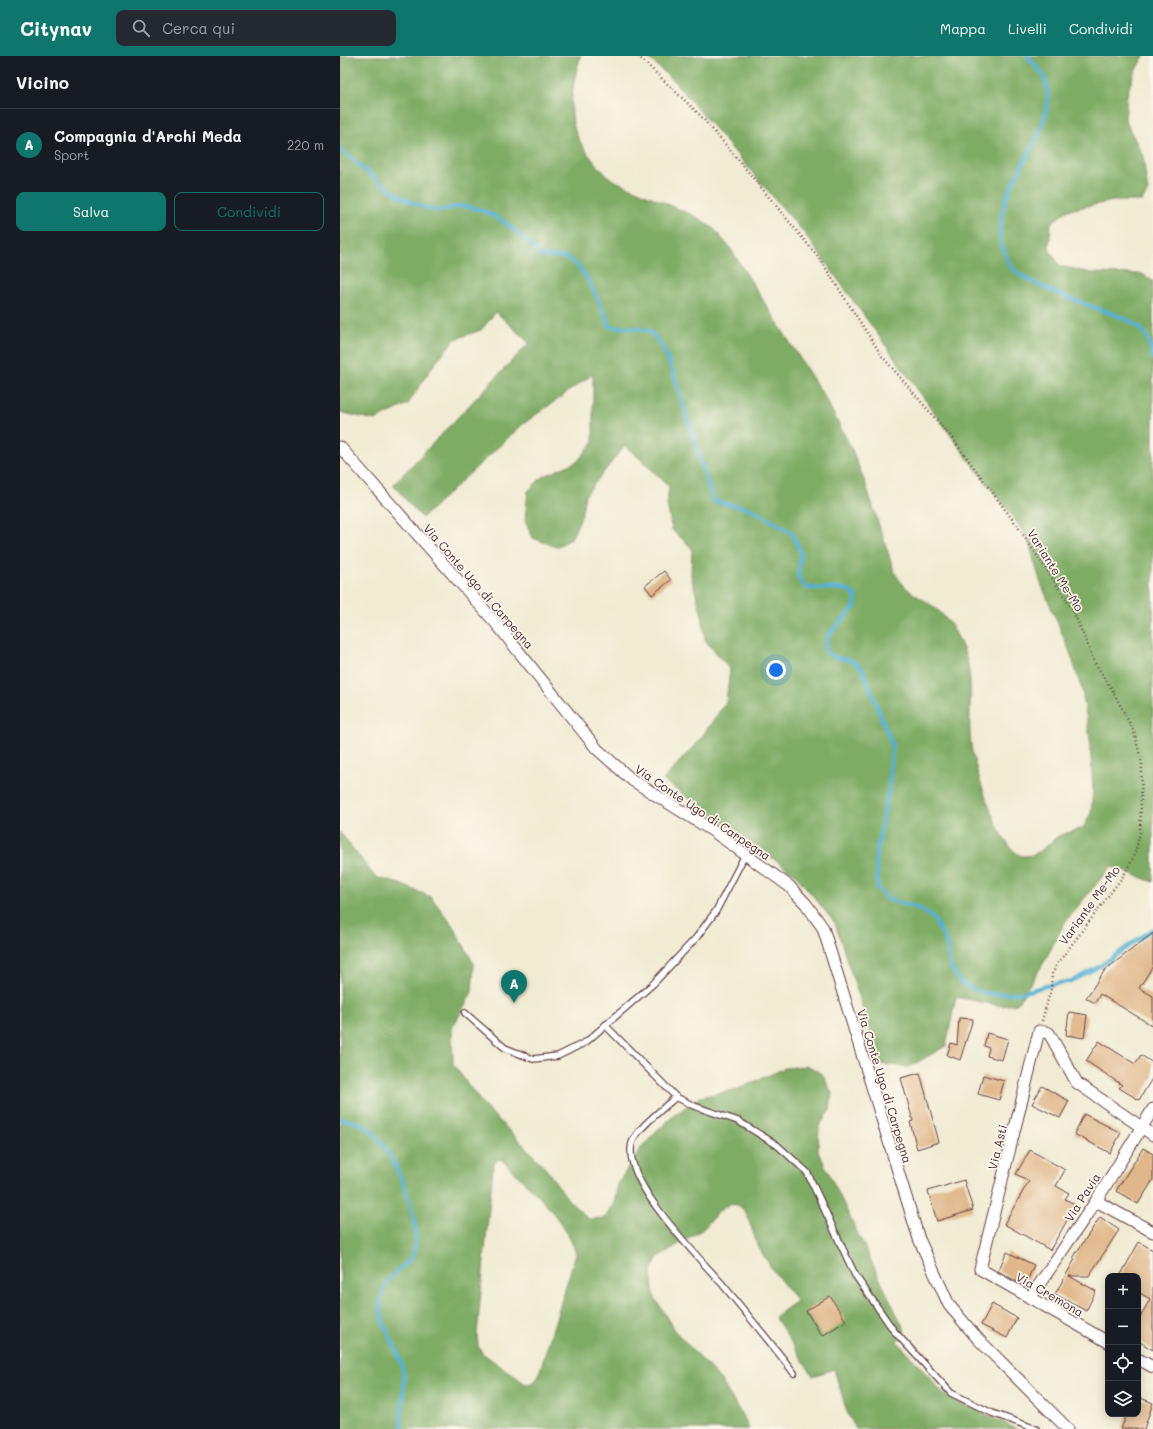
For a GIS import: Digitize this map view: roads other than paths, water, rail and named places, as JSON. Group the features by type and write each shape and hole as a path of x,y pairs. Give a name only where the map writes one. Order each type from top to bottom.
{"street":[{"name":"Via Conte Ugo di Carpegna","path":"340,447 495,622 597,749 632,780 713,831 788,886 806,904 822,928 919,1239 949,1305 978,1339 1068,1429"},
{"name":"Via Asti","path":"980,1269 1039,1032 1049,1033 1077,1082 1142,1128"},
{"name":"Via Pavia","path":"1030,1298 1096,1201 1153,1109"},
{"path":"1142,1128 1153,1135"},
{"path":"1096,1201 1153,1232"},
{"name":"Via Cremona","path":"980,1269 1105,1340"},
{"path":"1141,1361 1153,1367"}],"lane":[{"path":"465,1013 505,1048 533,1059 558,1056 586,1042 653,984 696,938 716,911 746,855"},
{"path":"605,1025 676,1097 694,1106 738,1121 777,1145 807,1172 855,1275 894,1331 951,1393 992,1413 1036,1429"},
{"path":"676,1097 645,1125 632,1143 632,1162 648,1195 669,1225 720,1281 794,1373"}],"waterway":[{"path":"1027,56 1043,74 1048,96 1045,114 1039,133 1020,169 1004,206 1000,236 1007,260 1017,272 1041,286 1132,322 1142,330 1146,336 1153,358"},
{"path":"340,149 372,176 407,200 434,210 461,206 474,208 485,212 496,217 515,231 542,257 563,257 579,267 592,287 610,327 636,328 651,332 662,346 672,369 713,501 751,509 792,533 801,553 798,577 806,588 847,589 856,597 855,607 828,635 825,650 831,656 853,662 863,670 892,745 889,787 876,855 877,887 889,900 919,908 934,919 946,942 951,968 961,983 980,992 995,994 1021,993 1053,984 1072,981 1100,966 1153,929"},
{"path":"340,1119 355,1122 368,1128 378,1138 388,1152 405,1187 415,1225 416,1241 413,1255 388,1281 383,1291 380,1303 383,1320 400,1358 404,1374 401,1421 402,1429"}],"place":[{"name":"Compagnia d'Archi Meda","path":"514,1003"}]}
